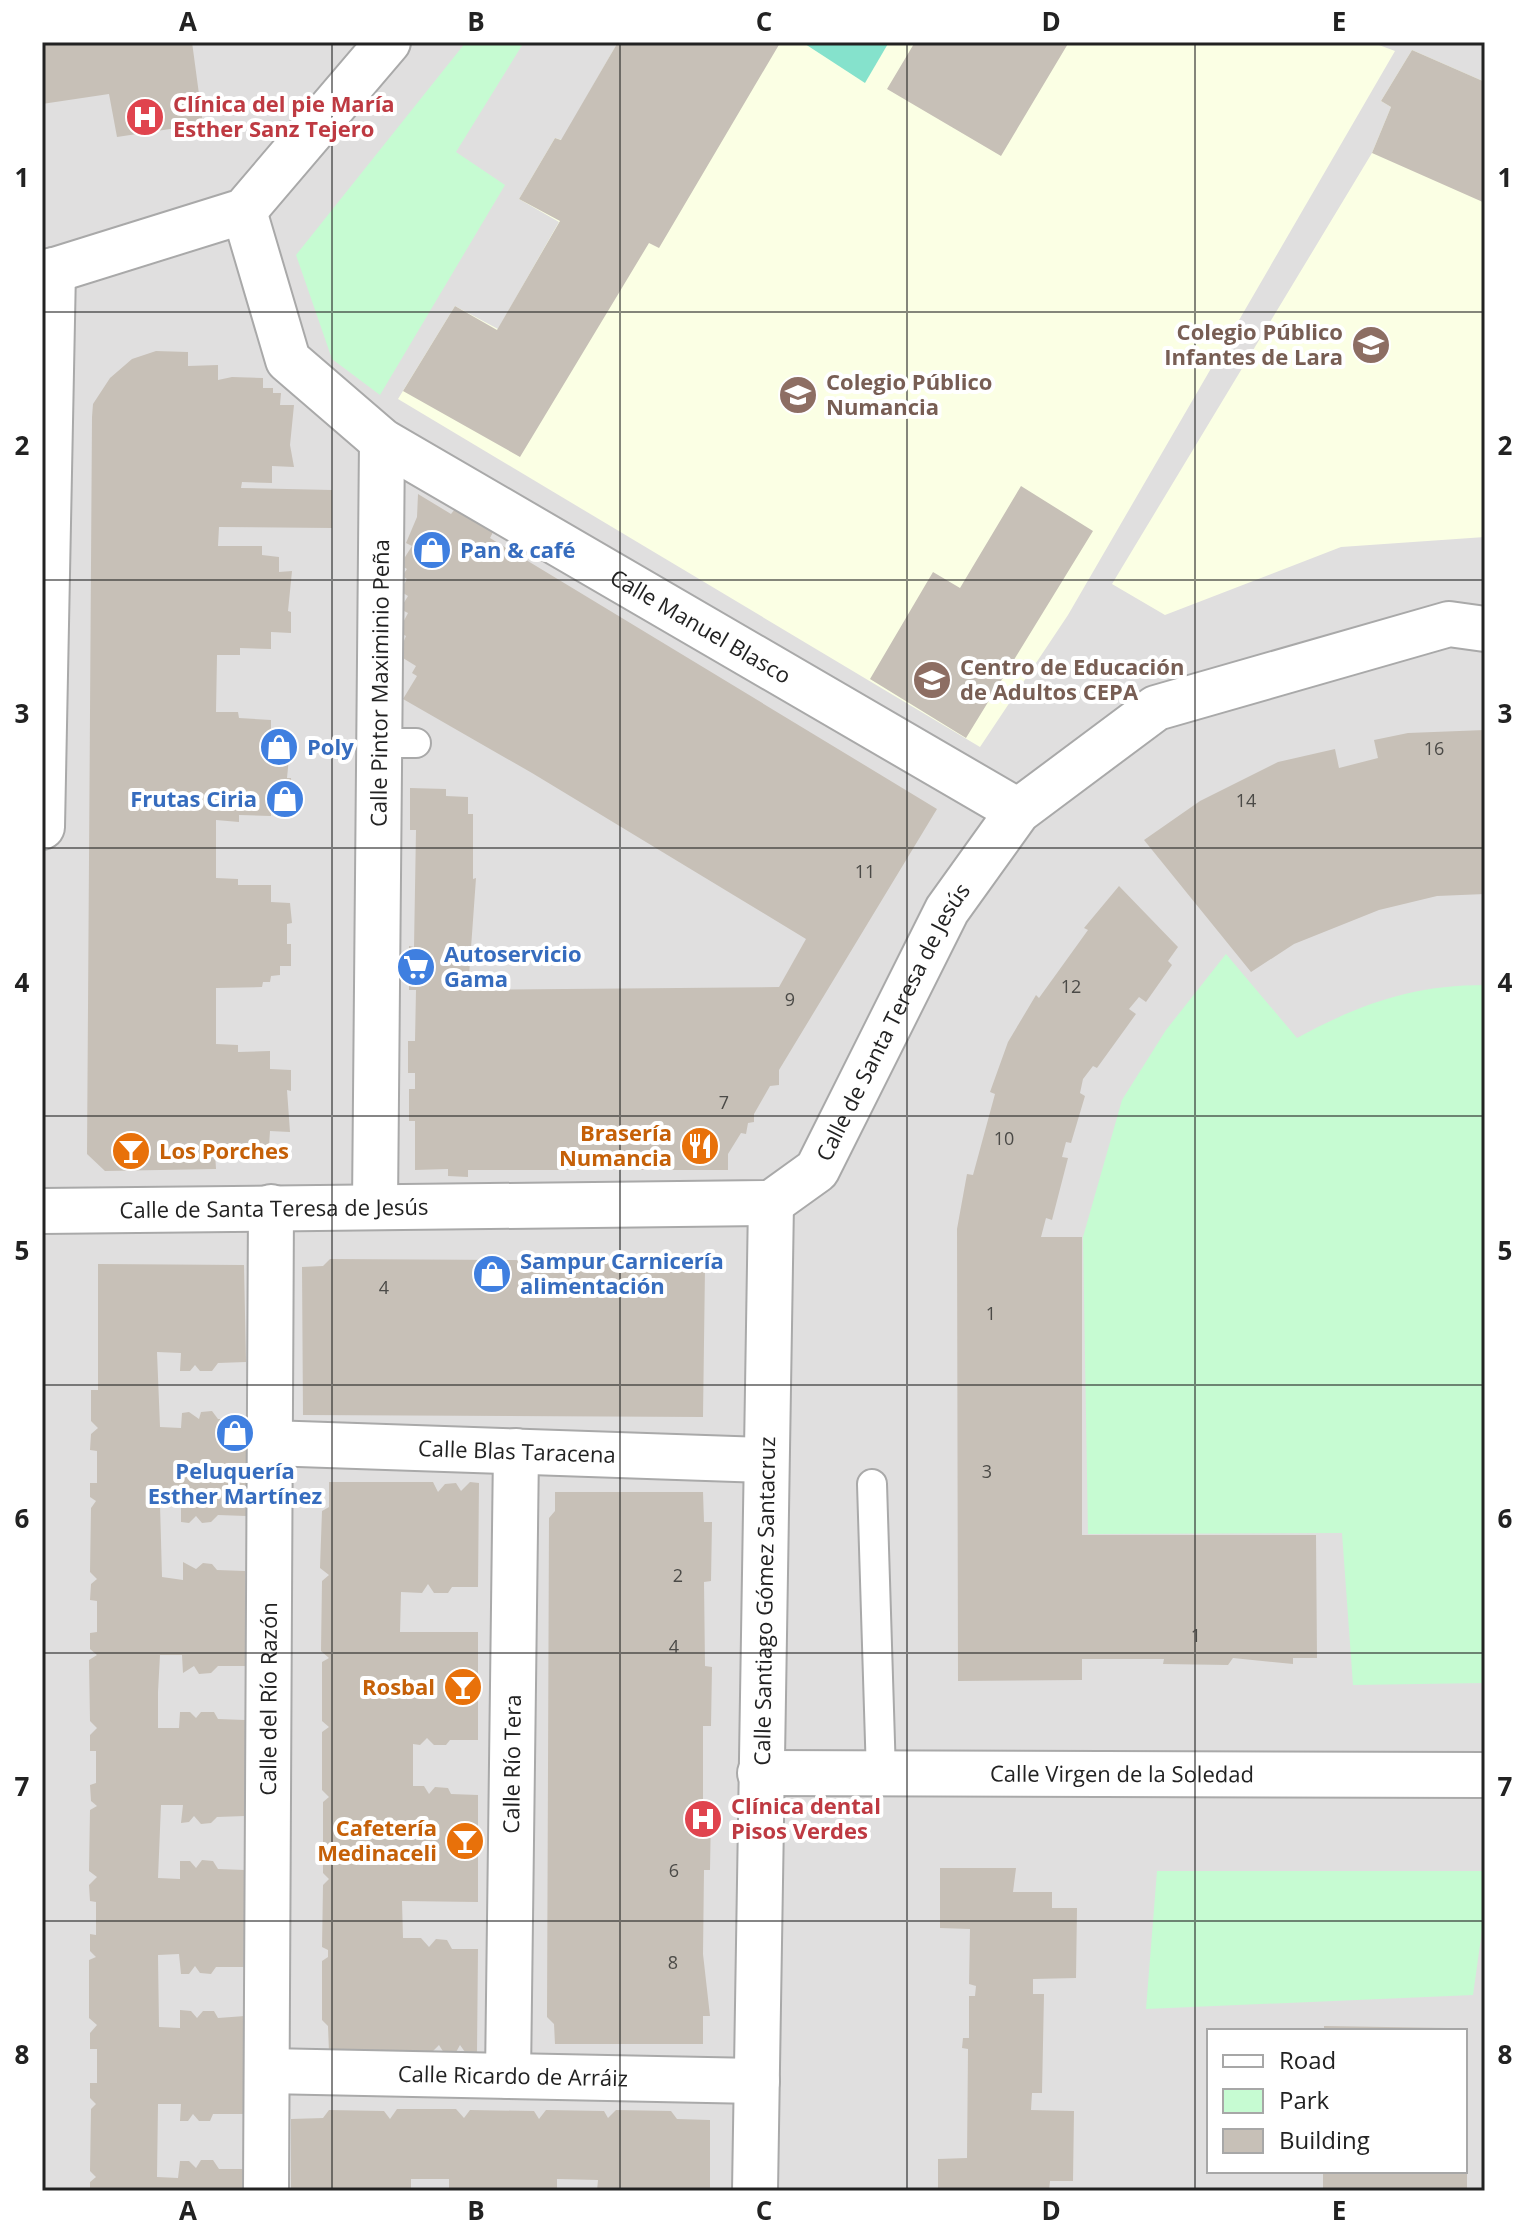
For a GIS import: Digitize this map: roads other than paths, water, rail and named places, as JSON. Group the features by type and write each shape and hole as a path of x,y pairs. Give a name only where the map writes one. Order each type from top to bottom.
{"street":[{"path":"42,827 46,268 244,211 388,42"},
{"path":"244,211 288,360 382,441"},
{"name":"Calle Pintor Maximinio Peña","path":"375,1205 397,743 382,441"},
{"name":"Calle Manuel Blasco","path":"382,441 1018,811"},
{"name":"Calle de Santa Teresa de Jesús","path":"42,1211 771,1203 817,1170 947,910 1018,811 1156,708 1449,624 1485,629"},
{"name":"Calle Santiago Gómez Santacruz","path":"755,2191 771,1203"},
{"name":"Calle del Río Razón","path":"266,2191 271,1207"},
{"name":"Calle Blas Taracena","path":"269,1443 765,1460"},
{"name":"Calle Río Tera","path":"508,2076 516,1451"},
{"name":"Calle Virgen de la Soledad","path":"760,1773 1485,1775"},
{"name":"Calle Ricardo de Arráiz","path":"267,2071 757,2081"}],"lane":[{"path":"872,1484 881,1774"}],"place":[{"name":"Clínica del pie María Esther Sanz Tejero","path":"145,117"},
{"name":"Colegio Público Infantes de Lara","path":"1371,345"},
{"name":"Colegio Público Numancia","path":"798,395"},
{"name":"Pan & café","path":"432,550"},
{"name":"Centro de Educación de Adultos CEPA","path":"932,680"},
{"name":"Poly","path":"279,747"},
{"name":"Frutas Ciria","path":"285,799"},
{"name":"Autoservicio Gama","path":"416,967"},
{"name":"Brasería Numancia","path":"700,1146"},
{"name":"Los Porches","path":"131,1151"},
{"name":"Sampur Carnicería alimentación","path":"492,1274"},
{"name":"Peluquería Esther Martínez","path":"235,1433"},
{"name":"Rosbal","path":"463,1687"},
{"name":"Clínica dental Pisos Verdes","path":"703,1819"},
{"name":"Cafetería Medinaceli","path":"465,1841"}]}
